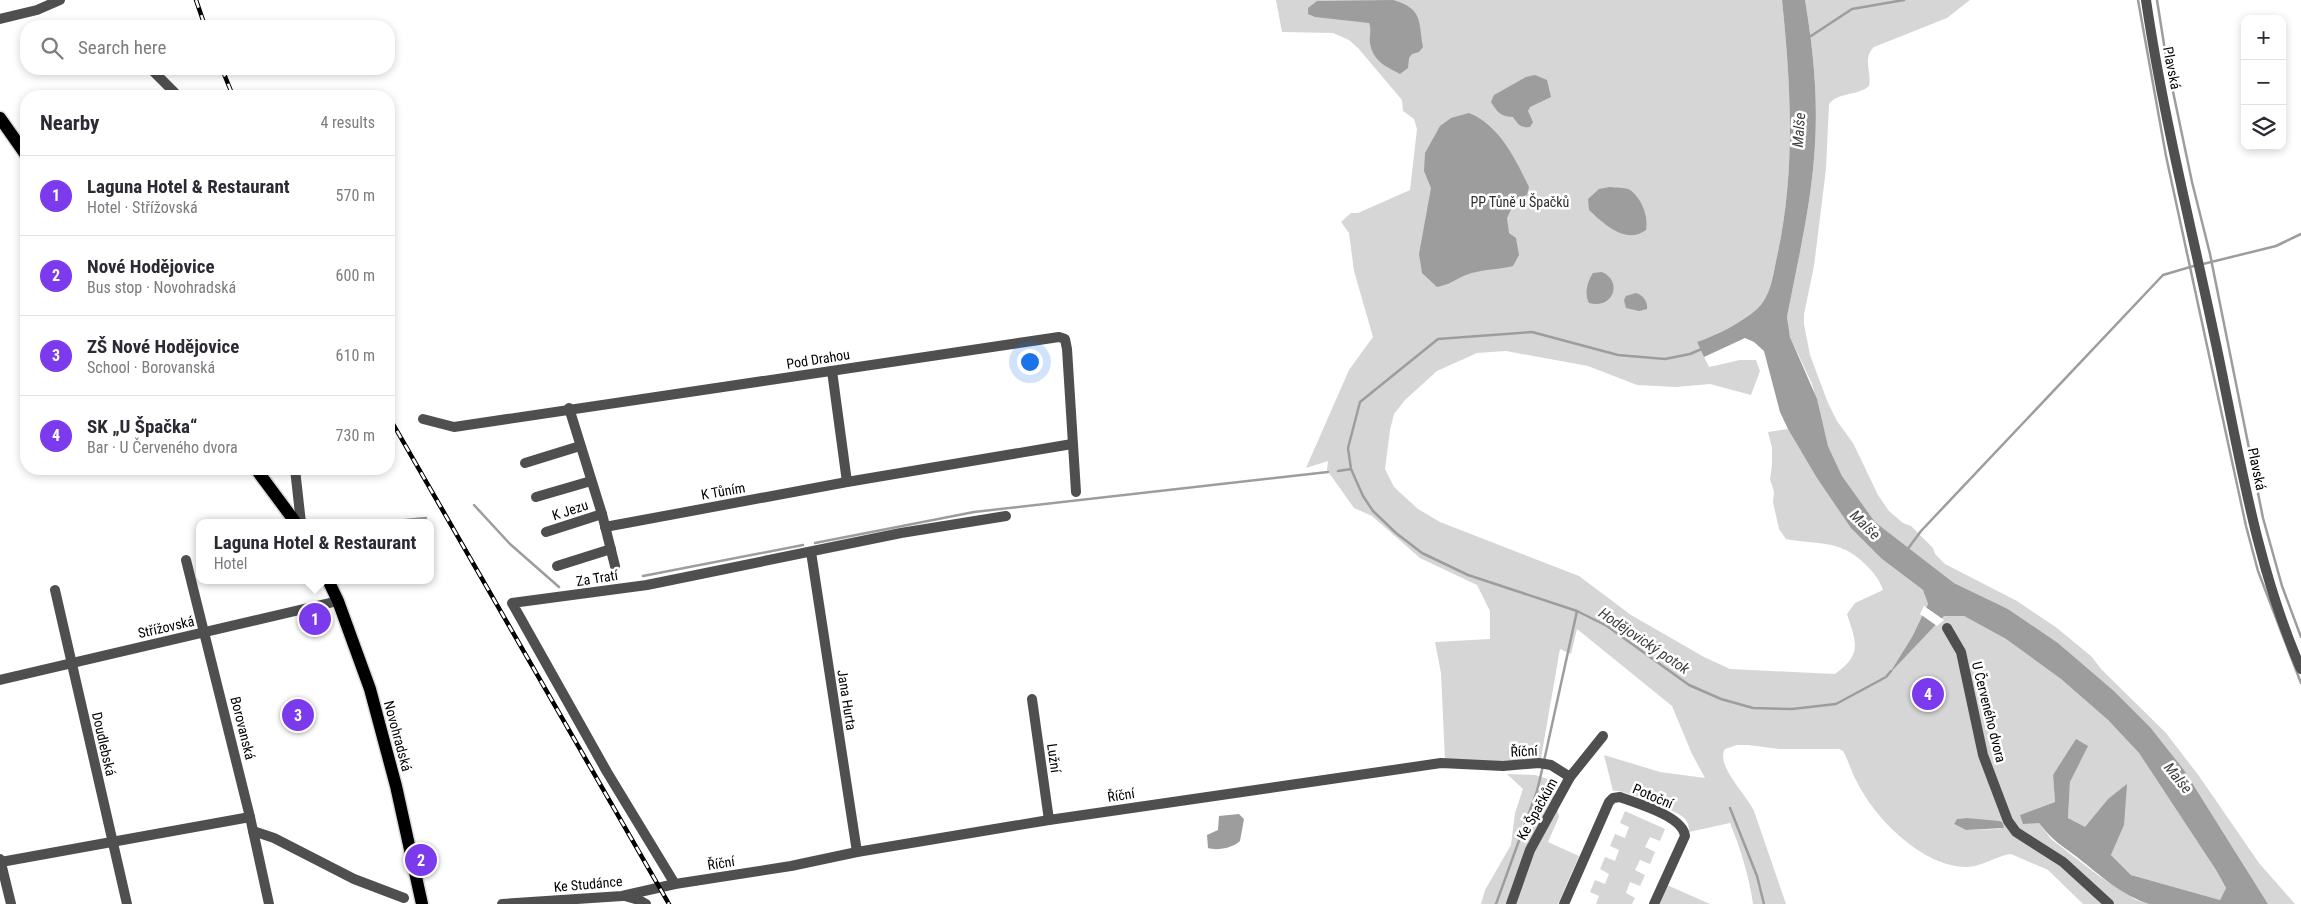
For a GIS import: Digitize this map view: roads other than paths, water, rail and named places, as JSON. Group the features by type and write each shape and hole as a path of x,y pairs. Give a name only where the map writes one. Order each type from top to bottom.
{"main road":[{"path":"0,118 20,146"},
{"path":"260,475 293,519"},
{"name":"Novohradská","path":"330,584 338,601 372,698 396,786 422,904"}],"street":[{"path":"2,17 37,10 60,0"},
{"name":"Plavská","path":"2146,0 2155,57 2259,544 2284,628 2301,669"},
{"path":"157,75 172,90"},
{"name":"Pod Drahou","path":"423,419 454,427 569,408 1059,337 1065,339 1068,349 1076,492"},
{"path":"832,371 847,482"},
{"name":"K Jezu","path":"569,408 616,566"},
{"name":"K Tůním","path":"605,527 847,482 1072,444"},
{"path":"526,463 580,446"},
{"path":"296,475 301,519"},
{"name":"K Jezu","path":"536,497 591,481"},
{"name":"K Jezu","path":"546,532 602,514"},
{"name":"Za Tratí","path":"675,884 607,772 512,603 647,585 902,533 1006,516"},
{"path":"557,566 611,549"},
{"name":"Jana Hurta","path":"811,552 857,852"},
{"name":"Borovanská","path":"186,560 250,817 269,904"},
{"name":"Doudlebská","path":"55,590 127,904"},
{"name":"Střížovská","path":"0,680 338,601"},
{"name":"U Červeného dvora","path":"1947,628 1961,652 1984,754 2008,821 2016,832 2063,862 2109,904"},
{"name":"Lužní","path":"1032,699 1049,820"},
{"name":"Ke Špačkům","path":"1511,904 1530,850 1570,777 1603,736"},
{"name":"Říční","path":"675,884 791,866 857,852 1049,820 1441,764 1503,766 1539,763 1551,766 1570,777"},
{"name":"Potoční","path":"1564,904 1609,802 1613,798 1620,797 1668,816 1678,822 1684,829 1685,836 1654,904"},
{"path":"11,904 0,861 250,817"},
{"path":"253,831 274,838 354,878 404,898"},
{"name":"Ke Studánce","path":"502,904 622,896 675,884"},
{"path":"622,896 640,900 646,904"}],"water":[{"path":"1393,0 1415,12 1418,18 1423,47 1419,52 1412,54 1409,58 1408,68 1400,74 1377,59 1370,43 1369,23 1315,17 1308,14 1308,8 1317,1"},
{"name":"Malše","path":"1782,0 1805,0 1816,108 1811,187 1787,317 1790,337 1817,399 1828,446 1842,476 1875,522 1954,583 2008,609 2058,643 2114,691 2150,727 2184,770 2268,904 2149,904 2111,884 2057,842 2039,823 2023,824 2020,815 2055,802 2053,775 2076,739 2088,746 2070,782 2068,818 2085,827 2108,799 2127,784 2124,825 2111,855 2131,875 2220,900 2226,888 2139,753 2108,720 2061,679 2006,639 1964,616 1944,616 1889,674 1912,637 1928,604 1923,590 1882,559 1851,528 1817,478 1780,412 1764,351 1754,342 1745,338 1704,357 1697,342 1728,328 1757,309 1768,293 1774,274 1787,196 1790,130 1788,65"},
{"path":"1535,75 1547,80 1551,97 1530,107 1528,111 1533,122 1530,127 1524,127 1518,124 1513,117 1500,113 1491,102 1494,95 1526,77"},
{"path":"1469,113 1480,118 1497,134 1512,154 1529,187 1527,195 1516,199 1507,218 1509,233 1516,238 1519,255 1513,266 1472,273 1437,287 1422,273 1419,254 1431,188 1424,171 1425,153 1440,126 1451,118"},
{"path":"1610,187 1628,189 1638,197 1645,213 1646,230 1638,234 1623,234 1608,226 1589,210 1588,199 1599,189"},
{"path":"1602,272 1609,276 1612,282 1614,288 1612,294 1604,303 1589,303 1586,292 1589,280 1593,273"},
{"path":"1636,293 1645,299 1647,309 1639,311 1626,308 1624,300 1626,296"},
{"path":"1239,814 1244,819 1240,841 1225,848 1208,848 1207,835 1218,830 1219,816"},
{"path":"1957,819 1999,821 2002,822 2004,828 1966,830 1954,824"}],"waterway":[{"path":"1808,38 1852,9 1904,0"},
{"path":"2138,0 2166,156 2246,526 2258,571 2301,683"},
{"path":"2157,0 2167,63 2192,182 2210,254 2263,518 2282,586 2301,637"},
{"path":"2203,264 2276,246 2301,234"},
{"path":"1907,550 1921,531 2163,275 2197,265"},
{"path":"1577,611 1468,575 1422,553 1396,533 1373,511 1363,496 1351,469 1348,448 1360,402 1438,339 1532,332 1618,355 1665,359 1690,354 1704,348"},
{"path":"1338,471 1351,469"},
{"path":"815,543 974,512 1328,472"},
{"path":"474,505 510,544 559,587"},
{"path":"416,519 426,518"},
{"path":"643,576 803,545"},
{"name":"Hodějovický potok","path":"1544,761 1577,611 1607,626 1689,685 1721,699 1753,708 1792,709 1836,704 1886,677 1891,671"},
{"name":"Hodějovický potok","path":"1496,904 1537,791 1543,766"},
{"path":"1730,808 1757,876 1764,904"}],"railway":[{"path":"196,0 203,20"},
{"path":"224,75 231,90"},
{"path":"395,427 669,904"}],"place":[{"name":"Laguna Hotel & Restaurant","path":"315,619"},
{"name":"SK „U Špačka“","path":"1928,694"},
{"name":"ZŠ Nové Hodějovice","path":"298,715"},
{"name":"Nové Hodějovice","path":"421,860"}],"park label":[{"name":"PP Tůně u Špačků","path":"1520,202"}]}
